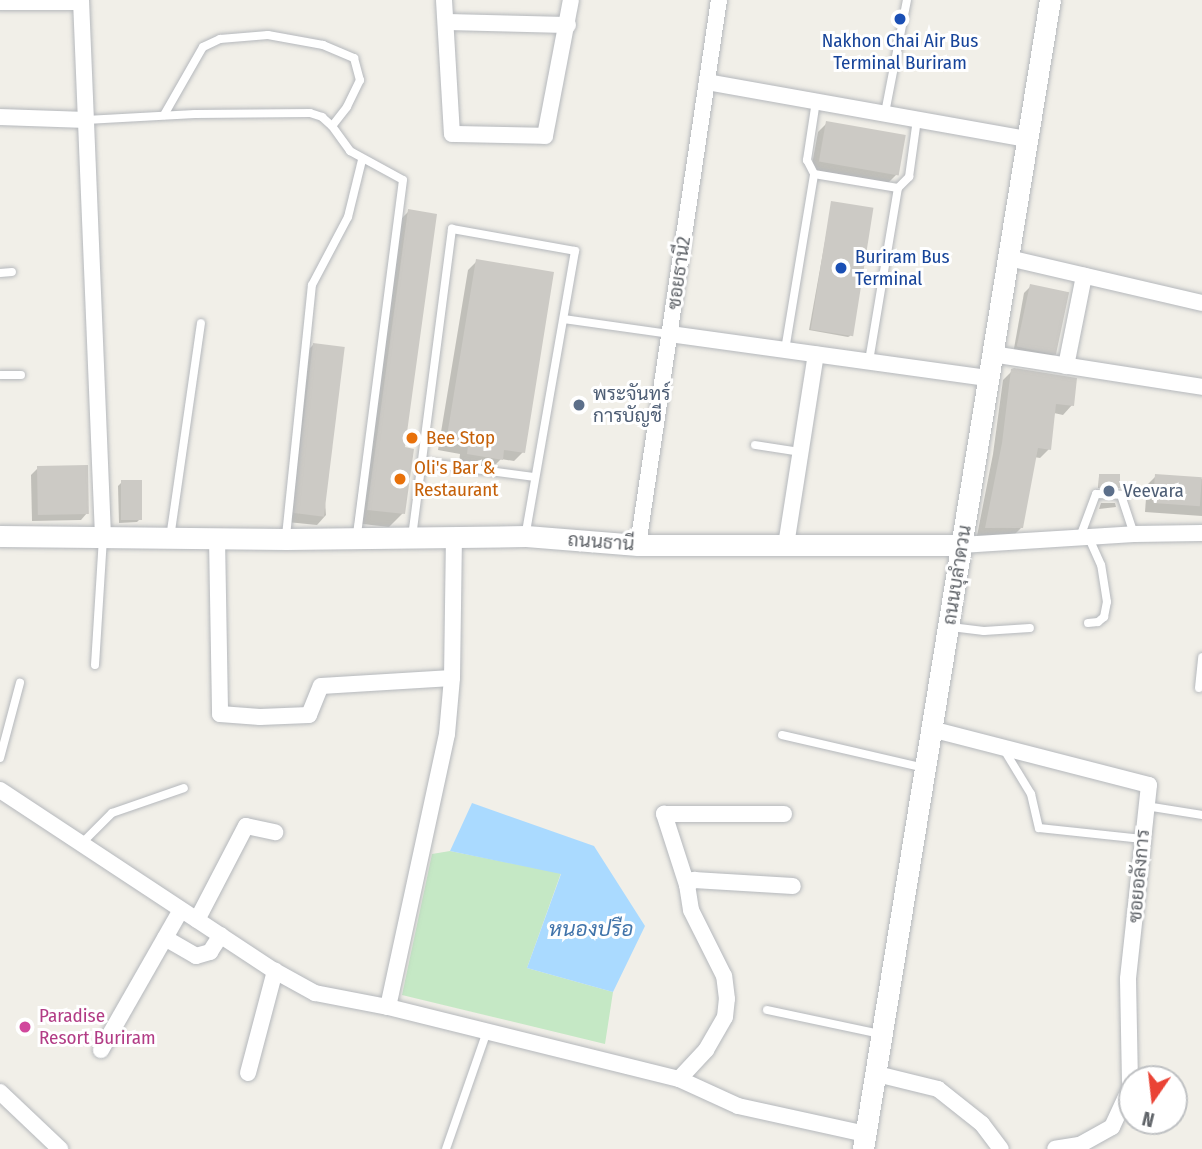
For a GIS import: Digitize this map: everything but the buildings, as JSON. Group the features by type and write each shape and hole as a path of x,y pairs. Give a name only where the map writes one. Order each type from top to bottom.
{"street":[{"path":"444,0 452,134 545,136 571,0"},
{"name":"ซอยธานี2","path":"638,545 719,0"},
{"name":"ถนนบุลำดวน","path":"864,1142 1050,0"},
{"path":"0,2 81,1 103,536"},
{"path":"446,22 568,25"},
{"path":"707,82 1028,139"},
{"path":"0,117 86,120"},
{"path":"1009,258 1202,303"},
{"path":"1066,366 1084,276"},
{"path":"670,334 989,379"},
{"path":"786,545 816,354"},
{"path":"992,354 1202,387"},
{"name":"ถนนธานี","path":"0,536 286,539 526,536 638,545 961,545 1134,534 1202,533"},
{"path":"388,1007 447,734 452,678 454,536"},
{"path":"217,538 220,714 261,717 309,715 321,686 452,678"},
{"name":"ซอยอลังการ","path":"931,730 1149,785 1128,979 1130,1088 1112,1127 1079,1145 1055,1149"},
{"path":"0,790 275,971 315,993 388,1007 486,1034 679,1079 738,1106 864,1142"},
{"path":"679,1079 706,1050 725,1017 727,999 724,976 691,910 687,885 664,814 784,814"},
{"path":"197,920 246,826 275,832"},
{"path":"687,885 694,880 793,886"},
{"path":"102,1050 181,910"},
{"path":"164,938 196,956 210,953 221,935"},
{"path":"248,1073 275,971"},
{"path":"877,1074 938,1089 982,1124 1002,1149"},
{"path":"0,1092 60,1149"}],"lane":[{"path":"885,113 907,0"},
{"path":"164,116 194,58 203,47 220,39 268,34 323,45 354,58 360,80 347,107 332,126"},
{"path":"785,350 814,174 807,160 816,101"},
{"path":"86,120 310,113 322,117 332,126 350,151 362,160 402,180 357,538"},
{"path":"869,362 898,188 909,177 917,119"},
{"path":"286,539 312,285 348,217 362,160"},
{"path":"814,174 898,188"},
{"path":"412,537 453,229 575,251 526,536"},
{"path":"0,273 12,272"},
{"path":"564,319 670,334"},
{"path":"170,538 201,323"},
{"path":"0,375 21,375"},
{"path":"755,445 800,452"},
{"path":"422,462 535,477"},
{"path":"1088,623 1104,617 1107,602 1101,565 1084,537 1096,494 1121,495 1134,534"},
{"path":"95,665 103,536"},
{"path":"948,627 984,631 1030,628"},
{"path":"1199,688 1202,657"},
{"path":"0,758 20,682"},
{"path":"782,736 925,768"},
{"path":"1003,748 1031,794 1039,828 1142,839"},
{"path":"81,844 112,813 184,788"},
{"path":"1146,806 1202,815"},
{"path":"768,1010 883,1035"},
{"path":"446,1149 486,1034"}],"green space":[{"path":"450,851 561,873 527,968 613,992 605,1044 402,995 432,854"}],"water":[{"name":"หนองปรือ","path":"472,803 594,846 645,926 613,992 527,968 561,874 450,851"}],"place":[{"name":"Nakhon Chai Air Bus Terminal Buriram","path":"900,19"},
{"name":"Buriram Bus Terminal","path":"841,268"},
{"name":"พระจันทร์ การบัญชี","path":"579,405"},
{"name":"Bee Stop","path":"412,438"},
{"name":"Oli's Bar & Restaurant","path":"400,479"},
{"name":"Veevara","path":"1109,491"},
{"name":"Paradise Resort Buriram","path":"25,1027"}]}
